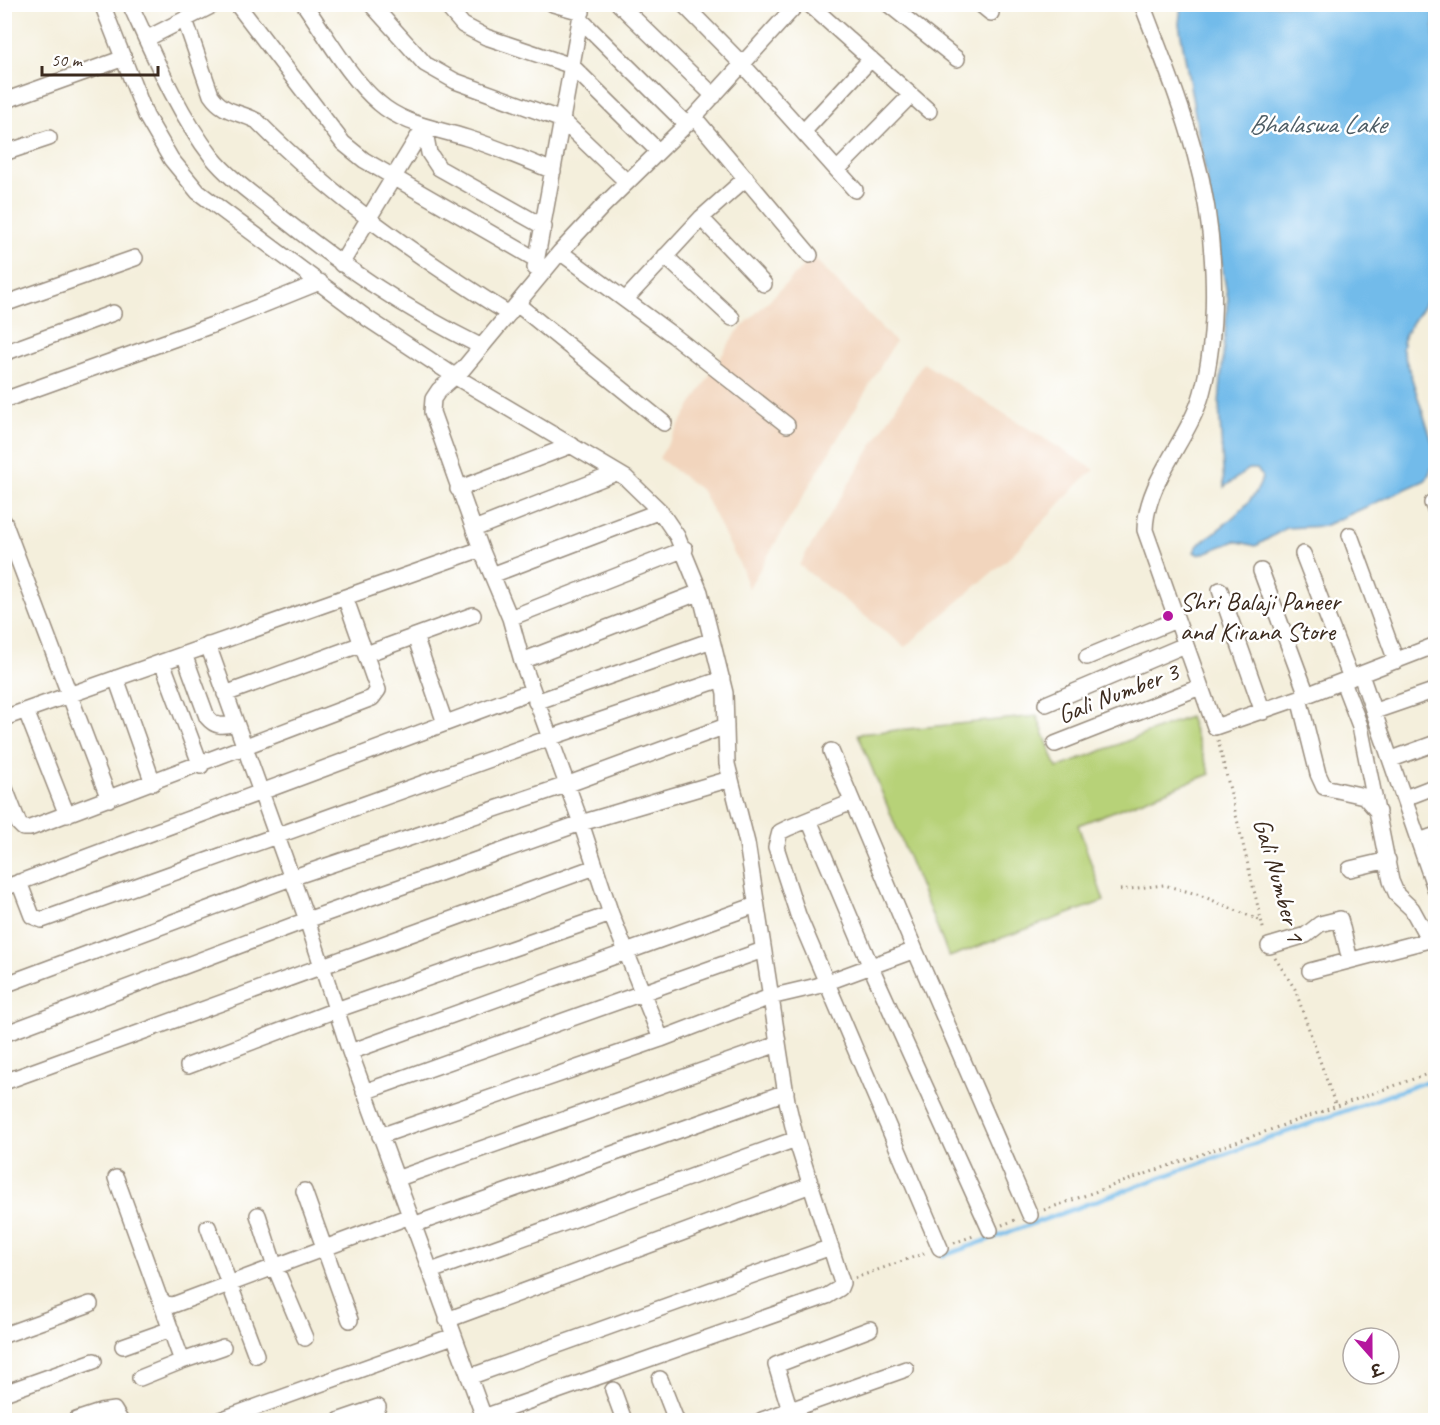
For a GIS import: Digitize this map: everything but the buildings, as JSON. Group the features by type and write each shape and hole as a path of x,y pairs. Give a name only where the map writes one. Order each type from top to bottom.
{"street":[{"path":"102,4 146,116 171,159 198,192 368,319 468,362"},
{"path":"130,4 195,131 213,159 341,264 424,318 468,362 572,445 626,478 660,511 684,549 700,592 722,679 730,779 747,843 763,950 774,996 778,1044 786,1092 796,1139 842,1283 840,1288 827,1296 481,1419 469,1377 380,1137 307,920 208,645"},
{"path":"146,39 215,4"},
{"path":"237,4 343,143 364,160 537,260"},
{"path":"304,4 378,102 398,116 424,127 478,141 553,171"},
{"path":"371,4 424,64 454,81 562,120 627,182"},
{"path":"445,4 463,25 486,37 572,66 658,151"},
{"path":"553,4 582,12 746,178 810,255"},
{"path":"619,4 714,96"},
{"path":"683,4 742,64 855,190"},
{"path":"661,1039 611,914 581,823 534,697 510,618 458,489 432,412 433,399 439,390 468,362 560,252 714,96 797,4"},
{"path":"809,4 929,111"},
{"path":"888,4 957,59"},
{"path":"1142,4 1196,157 1211,263 1212,327 1209,368 1198,407 1146,511 1145,530 1215,727 1263,712 1436,645"},
{"path":"531,286 582,12"},
{"path":"185,20 211,95 217,104 226,111 245,114 257,121 325,186 369,221 410,251 513,309 664,423"},
{"path":"4,101 124,58"},
{"path":"803,132 871,59"},
{"path":"837,170 911,95"},
{"path":"341,264 424,127"},
{"path":"424,127 429,153 439,168 543,227"},
{"path":"4,153 49,138"},
{"path":"626,299 701,218 746,178"},
{"path":"701,218 764,284"},
{"path":"560,252 626,299 786,425"},
{"path":"665,256 732,318"},
{"path":"4,304 135,258"},
{"path":"4,400 229,319 320,282"},
{"path":"4,353 113,313"},
{"path":"458,489 572,445"},
{"path":"474,529 616,473"},
{"path":"492,575 660,511"},
{"path":"4,522 8,541 109,799"},
{"path":"1350,535 1396,661"},
{"path":"4,718 482,549"},
{"path":"510,618 684,549"},
{"path":"1303,554 1352,678 1394,889 1412,909 1432,940 1310,971"},
{"path":"1262,571 1303,697 1318,774 1324,787 1364,796 1379,813"},
{"path":"1220,590 1263,712"},
{"path":"522,661 700,592"},
{"path":"4,786 23,828 67,815 201,766 372,698 378,690 345,597"},
{"path":"225,694 364,649 415,636 473,615"},
{"path":"1087,657 1176,620"},
{"path":"415,636 445,723"},
{"path":"712,640 445,723 12,885 32,916 42,920 549,738 722,679"},
{"path":"1046,704 1185,645"},
{"path":"184,654 207,717 213,724 222,726 236,723"},
{"path":"162,662 201,766"},
{"path":"117,678 153,783"},
{"path":"1352,678 1375,711 1435,887"},
{"name":"Gali Number 3","path":"1054,744 1200,687"},
{"path":"1375,711 1436,690"},
{"path":"26,711 67,815"},
{"path":"4,985 291,878 566,785 726,726"},
{"path":"1392,759 1436,743"},
{"path":"831,751 1030,1215"},
{"path":"4,1034 307,920 581,823 730,779"},
{"path":"1405,798 1436,786"},
{"path":"852,802 780,832 776,846 791,898 940,1248"},
{"path":"809,820 871,967 990,1230"},
{"path":"1419,841 1436,835"},
{"path":"1350,869 1388,861"},
{"path":"4,1082 595,867"},
{"path":"350,1052 625,951 756,906"},
{"path":"188,1066 336,1010 611,914"},
{"path":"1269,946 1306,935 1320,924 1340,919 1348,952"},
{"path":"364,1092 763,950"},
{"path":"380,1137 661,1039 774,996 827,982 915,950"},
{"path":"396,1179 778,1044"},
{"path":"159,1298 165,1304 173,1305 325,1248 412,1221 786,1092"},
{"path":"431,1271 796,1139"},
{"path":"116,1178 182,1361"},
{"path":"447,1320 811,1185"},
{"path":"304,1191 350,1320"},
{"path":"258,1215 275,1267 305,1338"},
{"path":"208,1227 256,1355"},
{"path":"469,1377 831,1246"},
{"path":"4,1335 90,1304"},
{"path":"123,1346 171,1329"},
{"path":"791,1416 776,1365 870,1329"},
{"path":"220,1420 453,1336"},
{"path":"140,1378 223,1347"},
{"path":"4,1393 94,1361"},
{"path":"762,1420 791,1416 906,1369"},
{"path":"660,1379 676,1420"},
{"path":"613,1390 624,1420"},
{"path":"340,1420 378,1407"},
{"path":"76,1420 114,1410 120,1420"}],"path":[{"name":"Gali Number 1","path":"1215,727 1261,921 1269,946 1295,989 1336,1107"},
{"path":"1120,890 1164,885 1200,895 1261,921"},
{"path":"842,1283 1436,1071"}],"shaded area":[{"path":"813,257 895,342 748,589 743,571 702,491 659,458 735,334"},
{"path":"923,363 1095,470 1084,478 1010,557 905,647 799,565"}],"green space":[{"path":"1037,716 1057,768 1189,717 1210,774 1078,825 1104,901 949,957 858,734"}],"water":[{"name":"Bhalaswa Lake","path":"1434,4 1435,288 1405,334 1402,348 1433,444 1434,464 1426,480 1324,526 1286,528 1256,546 1235,541 1199,555 1194,552 1198,546 1243,508 1256,492 1262,476 1257,469 1249,469 1224,487 1219,404 1228,299 1179,24 1181,5"}],"waterway":[{"path":"943,1256 1436,1078"}],"place":[{"name":"Shri Balaji Paneer and Kirana Store","path":"1168,616"}]}
